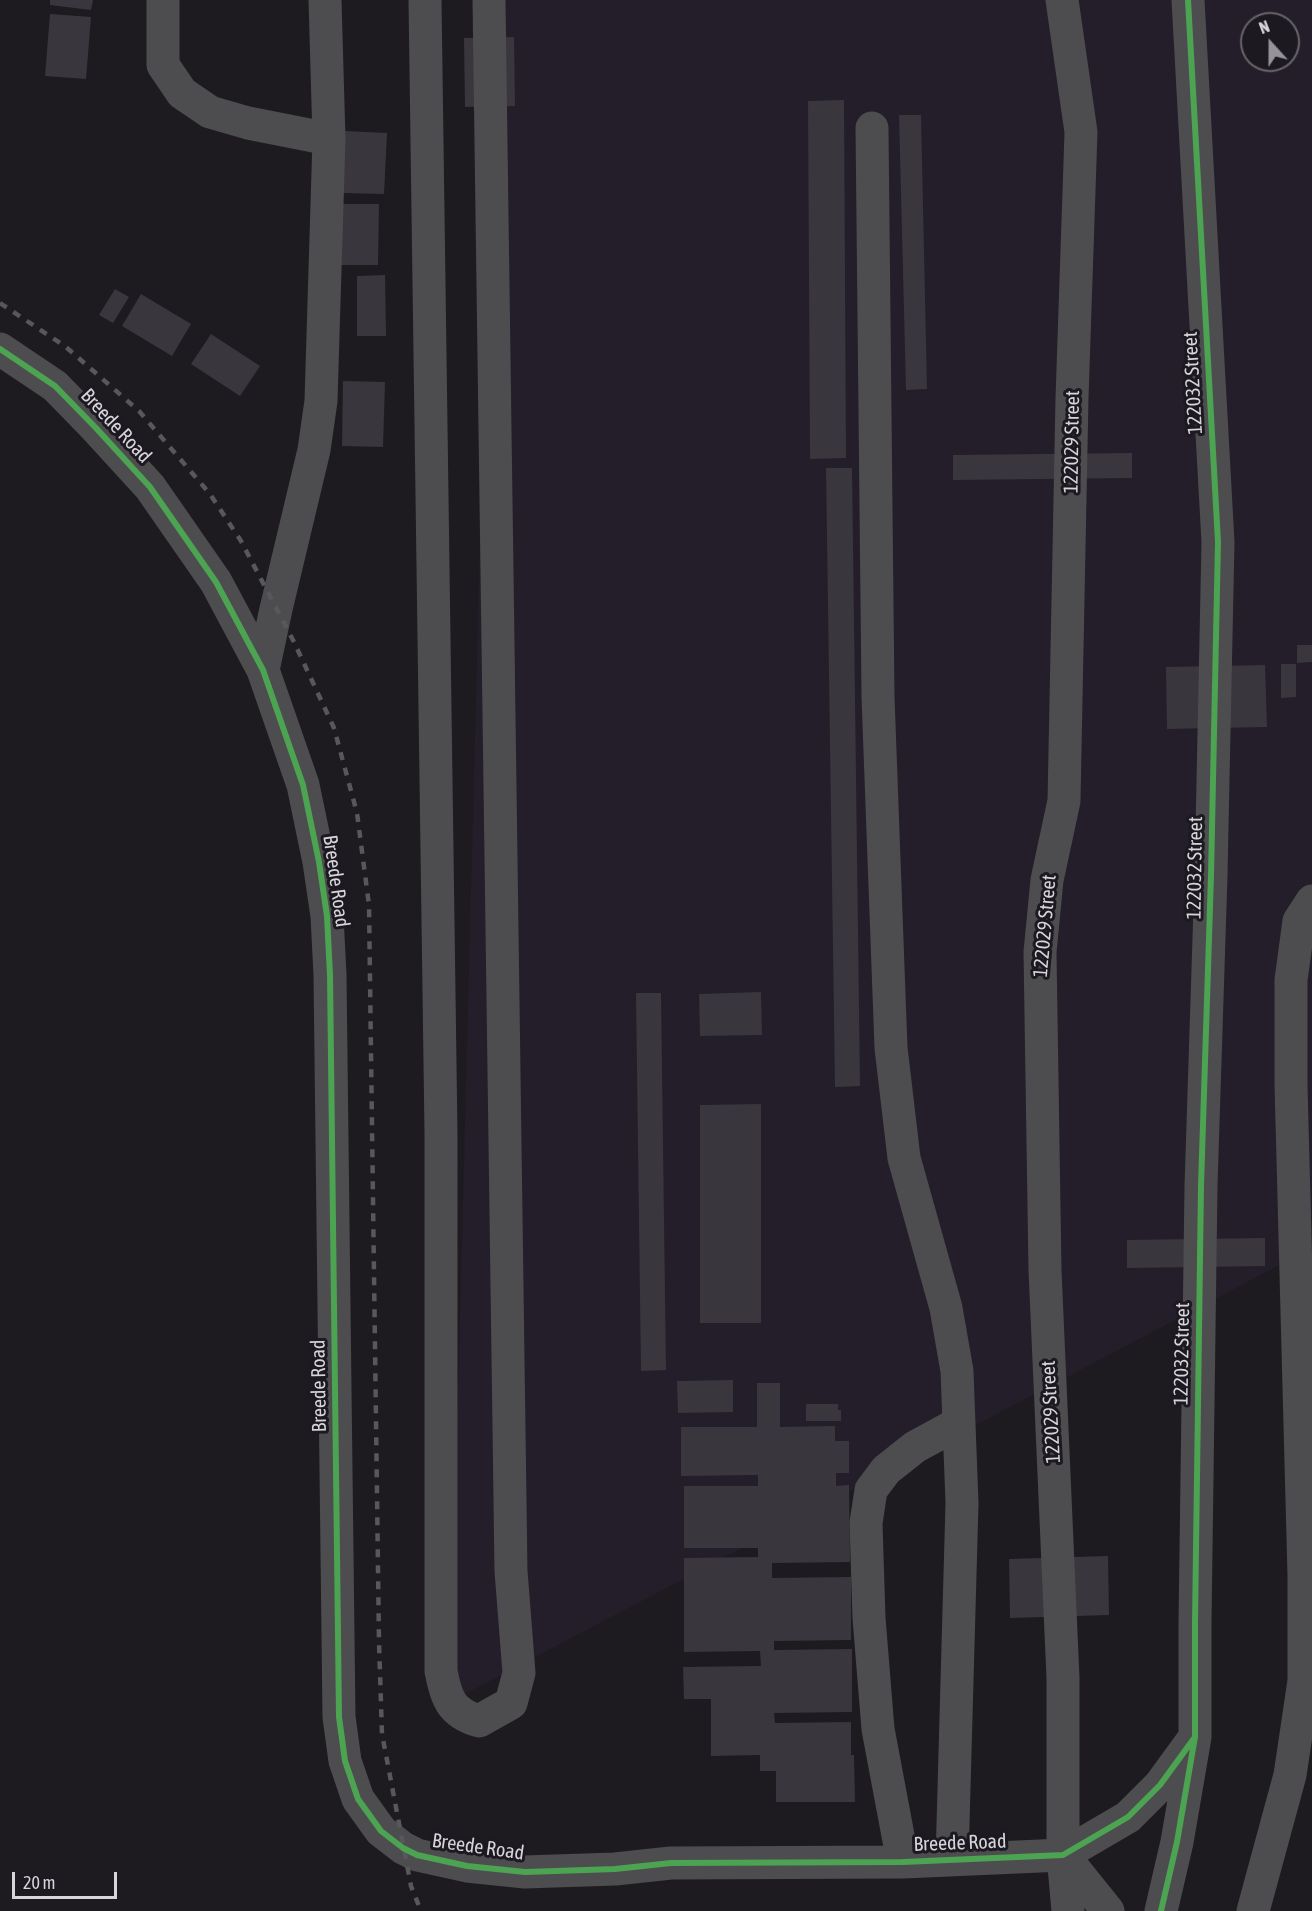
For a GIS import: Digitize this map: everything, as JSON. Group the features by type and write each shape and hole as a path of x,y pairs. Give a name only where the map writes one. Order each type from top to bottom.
{"street":[{"path":"163,0 163,65 182,93 210,112 248,123 329,139"},
{"path":"263,670 314,450 321,400 329,139 325,0"},
{"path":"425,0 441,1133 441,1671 445,1693 450,1702 464,1717 479,1721 511,1703 519,1672 511,1571 489,0"},
{"name":"122029 Street","path":"1062,0 1081,132 1072,398 1064,801 1047,880 1040,952 1045,1270 1063,1678 1063,1855 1068,1911"},
{"name":"122032 Street","path":"1161,1911 1177,1842 1195,1737 1201,1209 1211,888 1218,542 1188,0"},
{"path":"872,128 878,697 891,1048 904,1158 946,1308 957,1371 962,1503 952,1860"},
{"name":"Breede Road","path":"0,349 55,386 150,487 216,582 263,670 303,785 319,862 327,916 330,975 339,1717 345,1761 358,1799 381,1831 403,1848 417,1855 467,1866 525,1872 615,1869 671,1863 903,1862 1063,1855"},
{"path":"1253,1911 1290,1775 1304,1681 1304,1576 1291,1086 1291,980 1299,921 1312,901"},
{"path":"903,1862 878,1729 868,1618 866,1523 871,1490 886,1470 915,1447 959,1423"},
{"path":"1108,1911 1063,1855 1128,1817 1160,1785 1195,1737"}],"shaded area":[{"path":"494,0 1312,0 1312,1248 450,1702"}],"building":[{"path":"50,0 93,0 91,10 50,5"},
{"path":"50,14 91,17 86,79 45,76"},
{"path":"514,37 515,106 465,107 464,38"},
{"path":"844,100 846,458 810,459 808,101"},
{"path":"899,115 921,115 927,389 906,390"},
{"path":"345,131 387,133 384,194 343,193"},
{"path":"331,204 379,204 378,265 330,265"},
{"path":"385,275 386,336 357,336 357,276"},
{"path":"115,289 129,297 113,323 99,315"},
{"path":"141,294 191,324 172,356 122,326"},
{"path":"211,334 260,366 240,396 191,364"},
{"path":"343,381 385,382 383,447 342,446"},
{"path":"1132,453 1132,478 953,480 953,455"},
{"path":"826,468 852,468 860,1086 835,1087"},
{"path":"1297,645 1312,645 1312,662 1297,663"},
{"path":"1281,664 1296,664 1296,697 1281,698"},
{"path":"1265,665 1267,727 1167,729 1166,667"},
{"path":"761,992 762,1035 700,1036 699,994"},
{"path":"636,993 661,993 666,1370 641,1371"},
{"path":"761,1104 761,1323 700,1323 700,1105"},
{"path":"1265,1238 1265,1266 1127,1268 1127,1240"},
{"path":"733,1380 733,1412 678,1413 677,1381"},
{"path":"757,1383 780,1383 780,1427 835,1426 835,1441 849,1441 849,1473 836,1473 836,1486 849,1485 850,1562 772,1563 772,1578 851,1577 851,1640 774,1641 774,1650 852,1649 852,1712 774,1713 775,1723 851,1722 855,1802 776,1802 776,1771 760,1771 760,1755 711,1756 711,1699 684,1699 683,1667 761,1666 760,1651 684,1652 684,1558 758,1557 758,1548 684,1548 684,1486 758,1486 758,1475 681,1476 681,1427 757,1427"},
{"path":"806,1404 838,1404 838,1410 841,1410 841,1421 806,1421"},
{"path":"1108,1556 1109,1615 1010,1618 1009,1559"}],"railway":[{"path":"0,303 66,347 139,411 210,494 241,541 294,642 334,728 357,813 369,905 382,1734 411,1886 421,1911"}],"cycle path":[{"path":"1161,1911 1177,1842 1195,1737 1201,1186 1211,876 1218,542 1188,0"},
{"path":"0,349 55,386 150,487 216,582 263,670 303,785 319,862 327,916 330,975 339,1717 345,1761 358,1799 381,1831 403,1848 417,1855 467,1866 525,1872 615,1869 671,1863 903,1862 1063,1855 1128,1817 1160,1785 1195,1737"}]}
